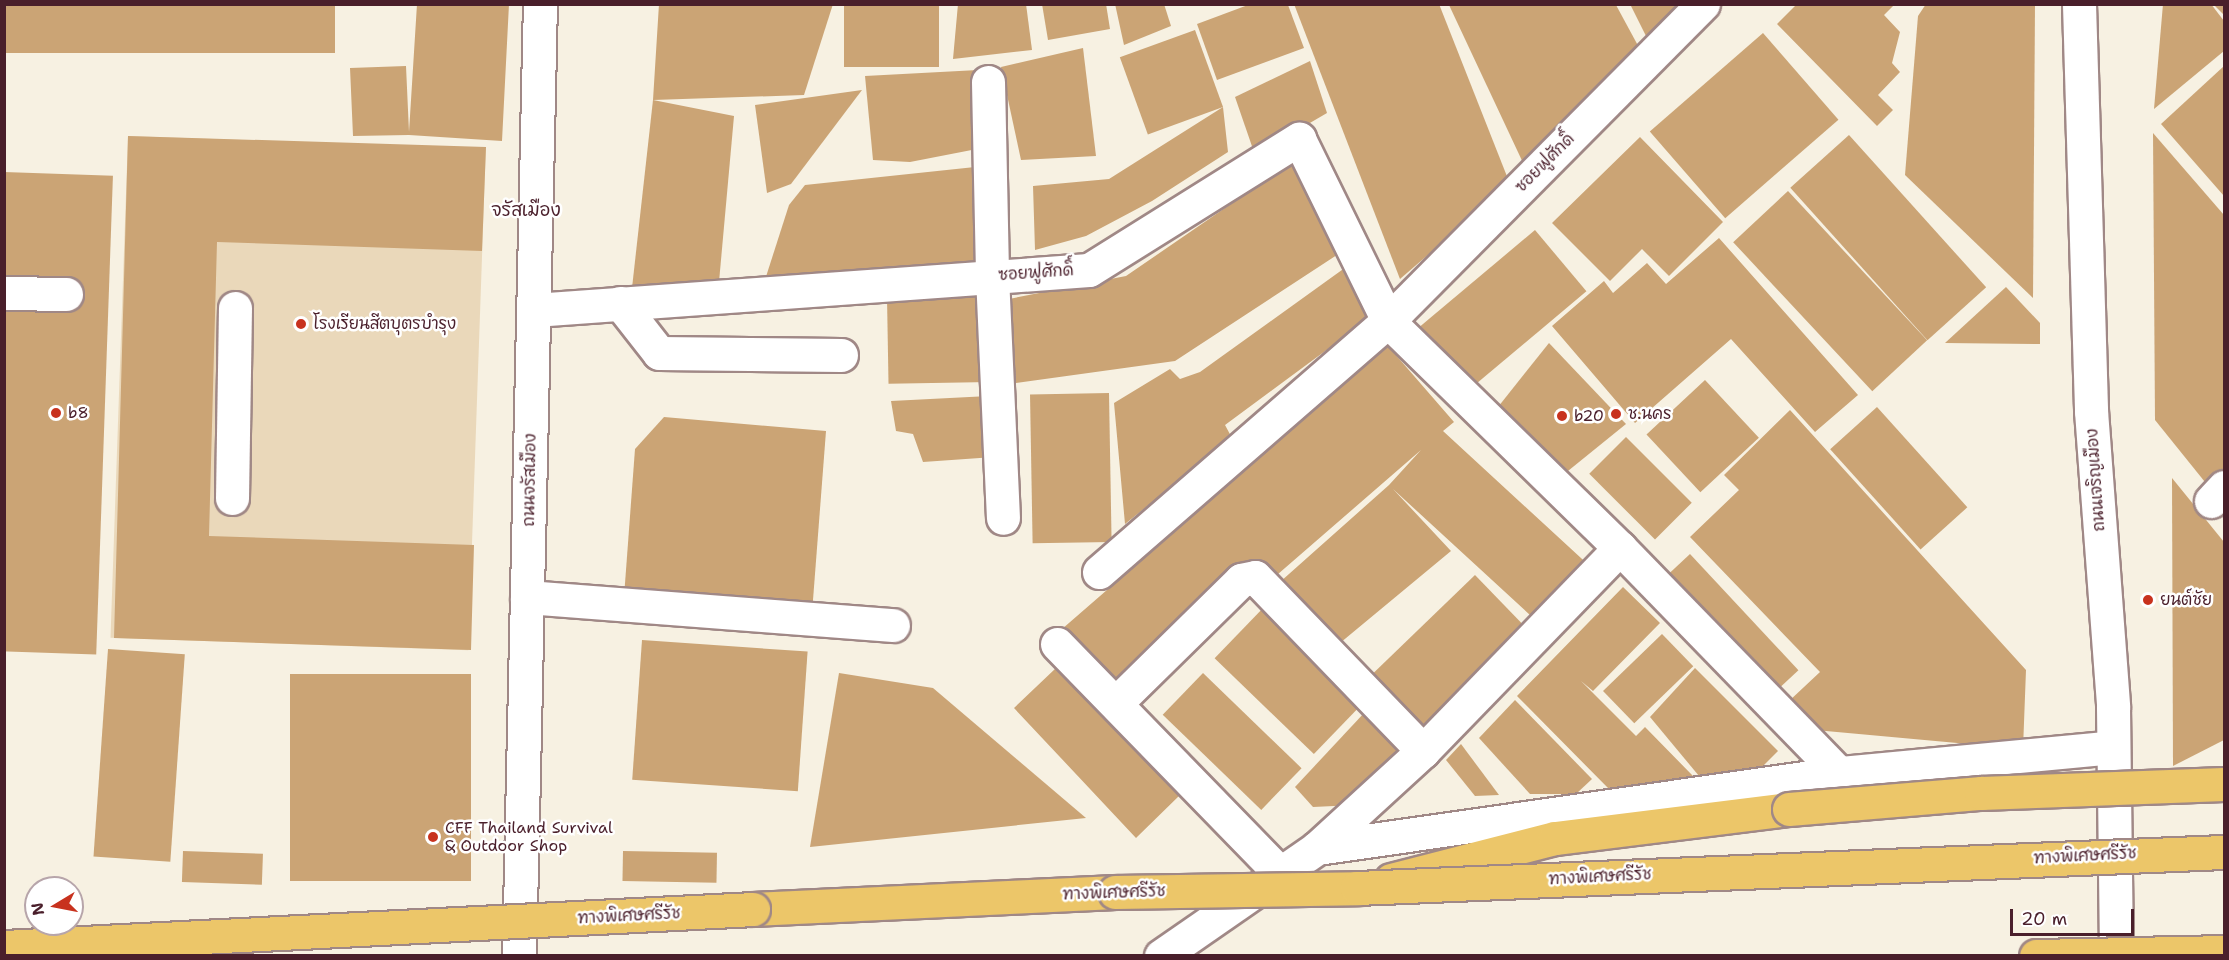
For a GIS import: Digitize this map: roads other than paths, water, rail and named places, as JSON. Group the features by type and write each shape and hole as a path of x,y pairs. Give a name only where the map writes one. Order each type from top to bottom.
{"highway":[{"path":"1358,888 1555,838 1668,822 1981,793 2224,784"},
{"name":"ทางพิเศษศรีรัช","path":"4,947 1115,892 1358,888 2224,852"},
{"path":"2036,956 2224,952"}],"street":[{"name":"ถนนจรัสเมือง","path":"519,956 540,4"},
{"name":"ซอยฟูศักดิ์","path":"1099,572 1388,321 1703,4"},
{"name":"ถนนเจริญเมือง","path":"2079,4 2091,411 2113,707 2116,956"},
{"path":"988,82 992,276 1003,518"},
{"name":"ซอยฟูศักดิ์","path":"534,310 1089,270 1299,139 1388,321"},
{"path":"4,293 66,294"},
{"path":"620,303 659,353 841,355"},
{"path":"232,498 235,308"},
{"path":"1388,321 1620,548 1839,773"},
{"path":"1161,956 1317,848 1423,752 1620,548"},
{"path":"1117,702 1241,580 1255,577 1423,752"},
{"path":"527,597 893,625"},
{"path":"1056,644 1117,702 1282,874"},
{"path":"1317,848 1839,773 2113,747"}],"place":[{"name":"โรงเรียนสีตบุตรบำรุง","path":"301,324"},
{"name":"b8","path":"56,413"},
{"name":"ช.นคร","path":"1616,414"},
{"name":"b20","path":"1562,416"},
{"name":"ยนต์ชัย","path":"2148,600"},
{"name":"CFF Thailand Survival & Outdoor Shop","path":"433,837"}],"district":[{"name":"จรัสเมือง","path":"526,210"}]}
